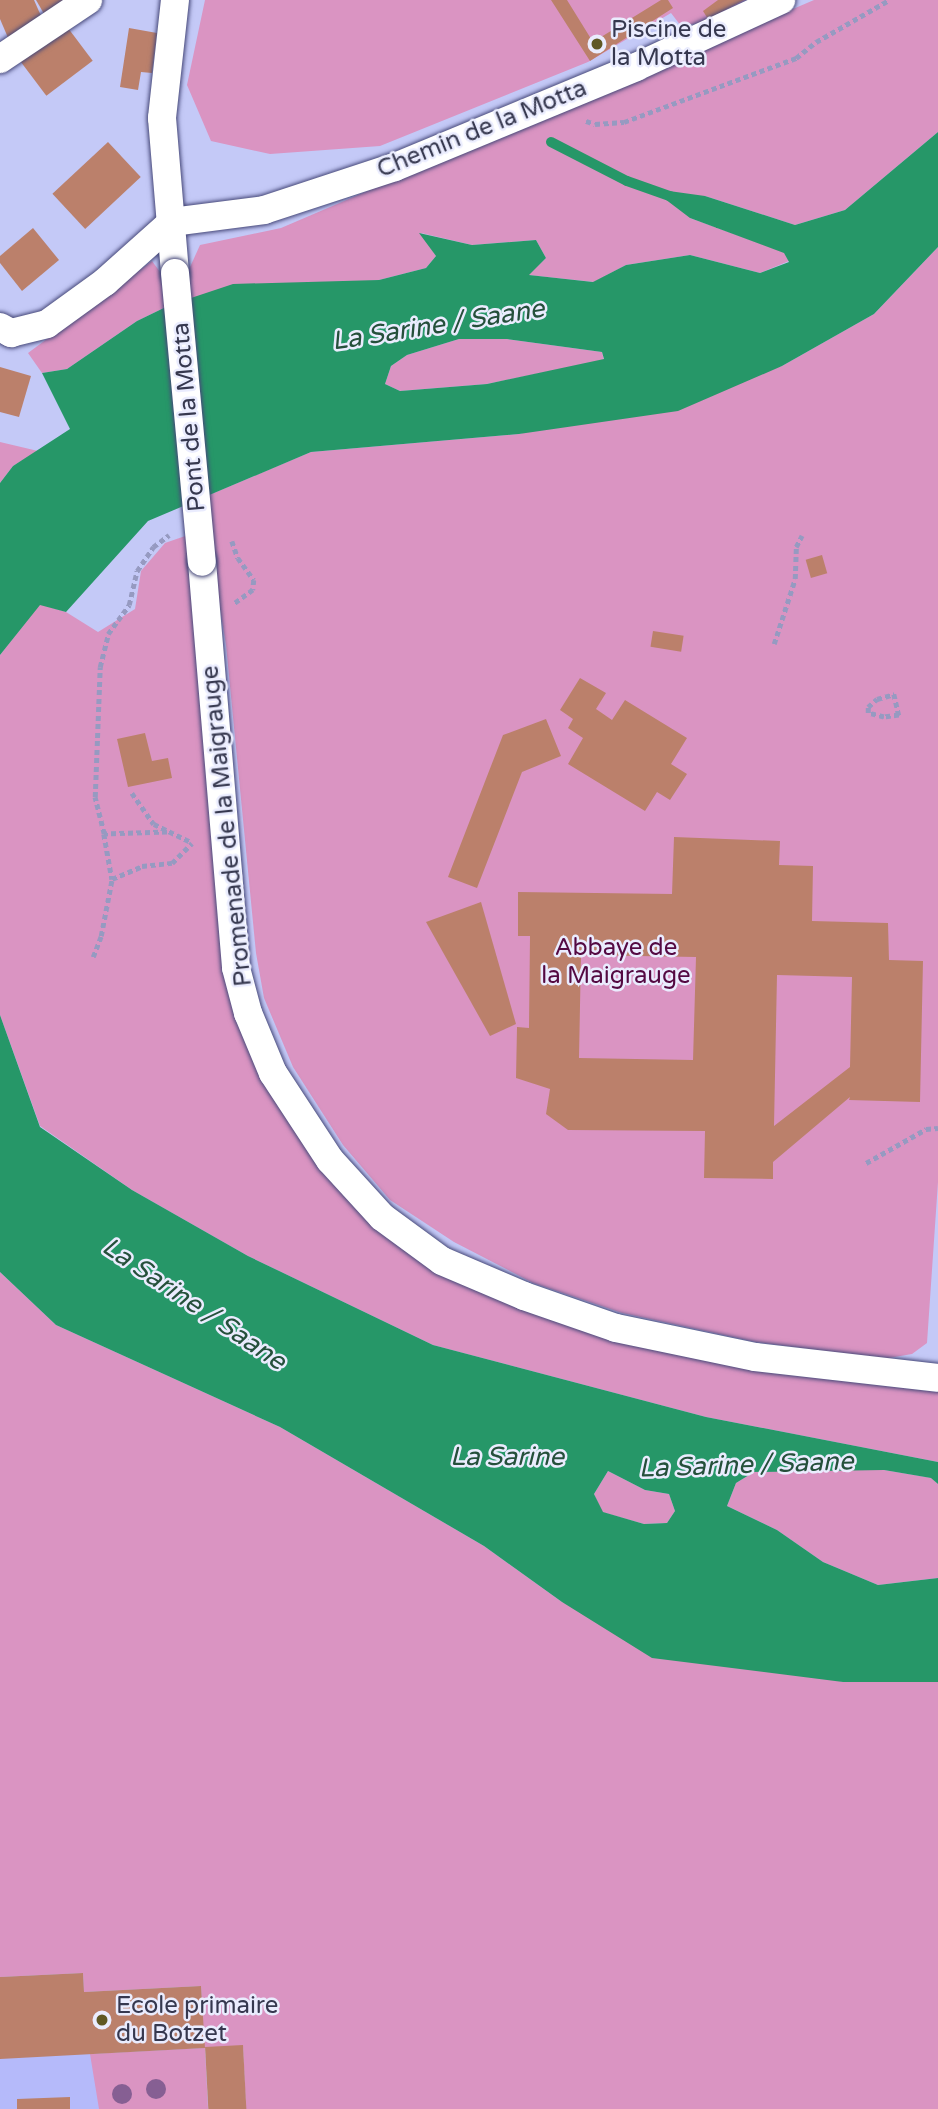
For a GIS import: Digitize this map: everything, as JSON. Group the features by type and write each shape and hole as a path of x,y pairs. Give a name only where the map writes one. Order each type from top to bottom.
{"street":[{"path":"0,60 88,0"},
{"name":"Pont de la Motta","path":"175,0 162,118 202,562"},
{"name":"Chemin de la Motta","path":"172,222 264,210 395,167 781,0"},
{"path":"0,327 11,333 47,324 105,282 172,222"},
{"name":"Promenade de la Maigrauge","path":"202,562 236,968 248,1013 274,1073 330,1160 382,1217 442,1261 524,1296 616,1328 755,1357 938,1378"}],"path":[{"path":"554,100 566,114 595,124 624,122 796,58 817,42 889,0"},
{"path":"229,531 238,558 254,580 253,590 232,605"},
{"path":"93,957 101,936 112,879 95,797 100,667 108,634 129,606 137,571 153,547 171,534"},
{"path":"774,644 795,579 796,547 802,535"},
{"path":"894,694 899,715 884,717 868,713 868,707 877,699 894,694"},
{"path":"104,834 167,832 154,824 132,793"},
{"path":"112,879 142,866 172,863 192,843"},
{"path":"866,1163 926,1129 938,1128"}],"shaded area":[{"name":"Ecole primaire du Botzet","path":"83,1973 85,1992 201,1986 208,2109 0,2109 0,1977"}],"green space":[{"path":"205,0 746,0 707,22 681,26 671,13 588,62 380,146 270,154 211,141 187,85"},
{"path":"814,0 938,0 938,132 845,210 795,225 705,196 690,218 784,252 789,261 760,273 690,255 626,265 594,282 528,275 546,258 536,240 472,245 421,233 436,256 426,268 379,280 186,301 186,276 200,245 281,228"},
{"name":"Abbaye de la Maigrauge","path":"938,247 938,1182 927,1343 912,1354 883,1359 756,1342 622,1313 533,1283 454,1242 390,1200 343,1145 293,1067 264,998 256,953 226,645 202,498 311,452 519,434 782,366 874,314"},
{"path":"152,261 163,276 170,305 137,321 67,369 42,373 28,353"},
{"path":"459,339 507,339 602,352 604,360 487,384 400,391 385,384 391,366 407,355"},
{"path":"0,442 38,451 13,466 0,483"},
{"path":"191,534 264,1083 437,1266 756,1371 938,1392 938,1462 706,1417 433,1345 248,1256 132,1190 40,1126 0,1015 0,655 40,604 66,612 98,632 135,609 141,571 165,543"},
{"path":"0,1272 56,1325 280,1427 484,1546 562,1602 843,1682 938,1682 938,2109 246,2109 243,2046 205,2048 208,2109 99,2109 90,2054 204,2048 201,1986 84,1992 83,1973 0,1977"},
{"path":"884,1470 932,1478 938,1484 938,1578 878,1585 823,1562 777,1530 727,1506 736,1483 754,1472"},
{"path":"608,1471 645,1490 669,1494 675,1511 667,1523 644,1524 602,1512 594,1494"}],"water":[{"name":"La Sarine / Saane","path":"938,132 938,247 874,314 782,366 678,411 519,434 311,452 148,521 66,612 40,605 0,655 0,483 13,466 70,429 42,373 67,369 137,321 170,305 233,284 379,280 426,268 436,256 419,233 472,245 536,240 546,258 529,275 593,282 626,265 690,255 760,273 789,262 784,253 690,218 665,199 669,191 705,196 795,225 845,210","holes":["459,339 507,339 602,352 604,359 487,384 400,391 385,384 391,366 407,355"]},
{"name":"La Sarine","path":"0,1015 40,1127 132,1190 248,1256 433,1345 706,1417 938,1462 938,1484 931,1478 884,1470 754,1472 736,1483 727,1506 777,1530 823,1562 878,1585 938,1578 938,1682 843,1682 652,1658 562,1602 484,1546 280,1427 56,1325 0,1272","holes":["608,1471 645,1490 669,1494 675,1511 667,1523 644,1524 603,1512 594,1494"]}],"building":[{"path":"0,0 34,0 45,25 9,40 0,19"},
{"path":"36,0 79,0 47,19"},
{"path":"551,0 567,0 593,42 661,0 668,0 673,8 590,61"},
{"path":"718,0 744,0 708,19 703,11"},
{"path":"65,24 93,61 46,96 19,59"},
{"path":"129,28 157,33 152,73 141,72 138,90 120,87"},
{"path":"108,142 141,177 85,229 52,194"},
{"path":"33,228 59,260 22,291 0,263 0,256"},
{"path":"0,367 31,376 19,417 0,412"},
{"path":"822,555 827,573 811,578 806,560"},
{"path":"653,631 684,636 681,652 650,647"},
{"path":"580,678 606,693 596,709 612,720 625,700 687,738 671,764 687,774 670,800 657,792 645,811 568,764 583,738 568,728 573,719 560,710"},
{"path":"546,719 561,756 522,772 477,888 448,877 503,735"},
{"path":"145,733 152,761 168,758 172,778 128,787 117,739"},
{"path":"674,837 780,841 779,865 813,866 812,921 888,923 889,960 923,961 920,1102 849,1100 850,1097 773,1162 773,1179 704,1178 705,1131 568,1130 546,1114 550,1089 516,1078 517,1027 529,1028 530,936 518,936 518,892 672,894","holes":["581,955 696,957 693,1060 579,1058","777,975 852,977 850,1067 774,1126"]},
{"path":"481,902 516,1024 490,1036 426,922"},
{"path":"83,1973 84,1992 201,1986 205,2048 0,2059 0,1977"},
{"path":"243,2045 246,2109 208,2109 205,2047"},
{"path":"70,2097 70,2109 17,2109 17,2099"}],"waterway":[{"path":"551,142 627,181 678,199"}],"place":[{"name":"Piscine de la Motta","path":"597,44"},
{"name":"Ecole primaire du Botzet","path":"102,2020"}]}
